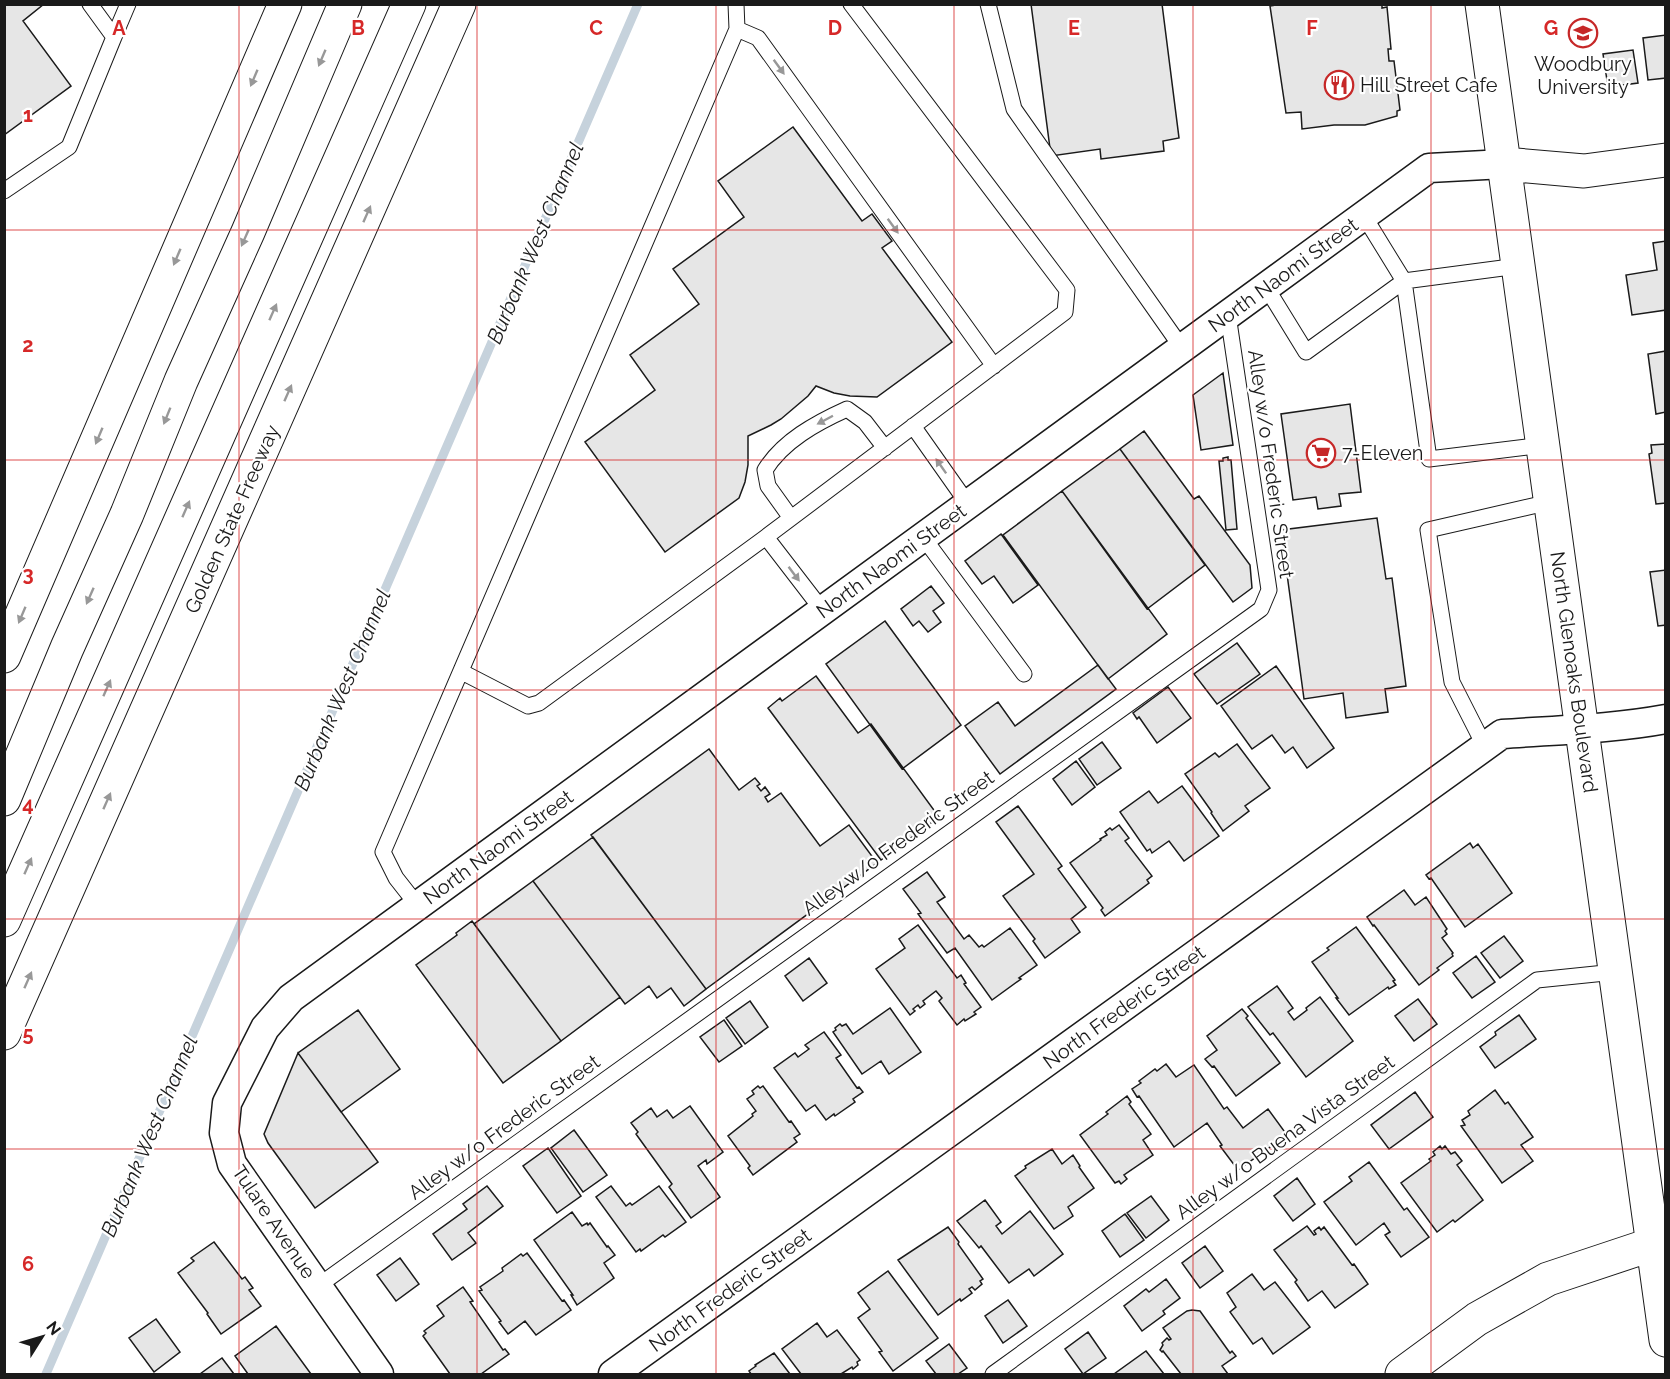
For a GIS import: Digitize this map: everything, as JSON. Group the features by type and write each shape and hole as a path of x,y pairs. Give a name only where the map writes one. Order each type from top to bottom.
{"main road":[{"path":"4,656 285,4"},
{"path":"4,799 67,648 127,514 181,381 248,232 345,4"},
{"path":"4,920 409,4"},
{"name":"Golden State Freeway","path":"4,1033 459,4"},
{"name":"North Glenoaks Boulevard","path":"1482,4 1615,972 1659,1243 1665,1340"},
{"path":"1504,164 1584,171 1665,160"},
{"path":"1402,1374 1477,1319 1548,1279 1659,1243"}],"street":[{"name":"North Naomi Street","path":"291,998 1429,168 1504,164"},
{"name":"North Frederic Street","path":"613,1374 1503,734 1582,729 1665,719"},
{"name":"Tulare Avenue","path":"291,998 256,1042 228,1103 224,1133 232,1164 379,1374"}],"lane":[{"path":"90,4 114,37"},
{"path":"4,191 69,147 128,4"},
{"path":"418,906 396,878 383,852 737,29 736,4"},
{"path":"462,672 528,706 539,703 766,537 1065,312 1067,290 851,4"},
{"path":"988,4 1014,109 1182,348"},
{"path":"737,29 758,38 994,366"},
{"path":"1364,216 1404,281 1429,459 1543,445"},
{"path":"1266,287 1306,352 1404,281 1518,266"},
{"name":"Alley w/o Frederic Street","path":"318,1286 1261,609 1269,590 1228,315"},
{"path":"791,518 768,486 765,470 773,458 798,436 823,420 847,409 865,422 885,448"},
{"path":"913,426 968,504"},
{"path":"1485,747 1452,682 1428,530 1550,501"},
{"path":"766,537 823,611"},
{"path":"923,537 1024,674"},
{"name":"Alley w/o Buena Vista Street","path":"993,1374 1537,980 1615,972"}],"building":[{"path":"4,4 44,4 23,21 71,86 4,135"},
{"path":"1031,4 1162,4 1179,138 1163,141 1164,151 1101,159 1100,149 1051,156"},
{"name":"Hill Street Cafe","path":"1382,4 1382,8 1387,7 1391,49 1388,49 1389,61 1394,61 1400,110 1397,111 1397,116 1365,125 1334,125 1302,129 1301,112 1286,113 1270,6"},
{"path":"1666,35 1666,78 1648,80 1643,38"},
{"path":"1633,50 1638,83 1608,87 1603,54"},
{"path":"793,127 862,221 872,214 892,241 882,248 952,342 877,397 850,396 816,386 781,419 748,436 748,465 739,498 665,552 585,442 655,390 630,355 699,304 673,269 744,217 718,181"},
{"path":"1666,241 1666,310 1632,315 1626,275 1657,270 1653,243"},
{"path":"1666,351 1666,412 1656,414 1648,354"},
{"path":"1223,373 1233,445 1201,450 1193,395"},
{"name":"7-Eleven","path":"1350,404 1361,492 1339,494 1341,506 1318,509 1316,497 1293,500 1281,414"},
{"path":"1144,431 1194,499 1199,496 1250,565 1252,588 1233,602 1120,449"},
{"path":"1666,444 1666,503 1656,504 1649,454 1652,453 1651,445"},
{"path":"1120,449 1205,565 1147,609 1062,491"},
{"path":"1228,457 1228,460 1231,460 1237,529 1226,530 1219,461"},
{"path":"1062,491 1167,634 1108,679 1003,535"},
{"path":"1377,518 1386,579 1392,578 1406,686 1385,689 1388,712 1346,718 1343,693 1304,699 1281,530"},
{"path":"1001,534 1038,585 1013,603 994,576 982,584 965,561"},
{"path":"1666,570 1666,625 1658,626 1650,572"},
{"path":"931,586 944,603 933,611 941,622 928,632 919,621 913,626 901,609"},
{"path":"885,621 961,725 902,769 826,664"},
{"path":"1237,643 1260,674 1217,704 1194,674"},
{"path":"1098,665 1116,689 1000,774 965,726 998,702 1015,726"},
{"path":"1276,666 1334,748 1307,768 1293,747 1285,753 1272,735 1252,749 1221,706"},
{"path":"816,676 858,733 871,724 939,817 881,860 768,708 780,698 782,701"},
{"path":"1168,687 1191,718 1157,743 1139,717 1137,719 1133,713"},
{"path":"1102,742 1121,768 1097,785 1079,759"},
{"path":"1237,744 1270,788 1245,806 1249,811 1223,831 1185,774 1215,753 1219,757"},
{"path":"709,749 739,790 755,778 760,784 757,786 761,791 765,787 770,794 765,797 768,802 781,793 820,846 849,825 877,863 706,989 591,835"},
{"path":"1076,761 1095,787 1072,805 1053,779"},
{"path":"1182,786 1219,836 1184,861 1169,841 1152,853 1150,849 1147,851 1120,812 1149,791 1158,803"},
{"path":"1018,806 1062,866 1058,869 1086,907 1071,919 1080,932 1045,958 1033,941 1035,939 1003,896 1034,874 996,822"},
{"path":"1119,825 1129,838 1125,841 1152,876 1147,880 1149,883 1105,916 1101,910 1103,908 1070,863 1107,835 1105,832 1110,828 1112,830"},
{"path":"593,837 706,989 684,1006 671,988 657,998 649,986 625,1004 533,881"},
{"path":"1470,843 1473,848 1478,844 1512,893 1465,927 1431,878 1429,879 1426,875"},
{"path":"927,872 945,897 937,902 964,939 969,935 979,947 982,945 984,947 1010,928 1037,965 992,1000 955,948 947,953 918,914 921,913 903,889"},
{"path":"533,881 620,997 561,1041 474,924"},
{"path":"1404,890 1415,905 1426,897 1447,929 1445,931 1447,934 1442,938 1453,953 1453,956 1437,968 1439,970 1419,985 1367,917"},
{"path":"472,921 561,1041 503,1083 416,965"},
{"path":"918,925 957,978 961,975 966,983 964,984 981,1007 974,1012 976,1014 957,1025 939,1001 942,998 936,991 923,1001 925,1004 920,1008 918,1005 913,1009 915,1011 910,1015 876,969 905,948 899,939"},
{"path":"1356,927 1395,980 1393,981 1396,985 1389,989 1388,987 1349,1015 1312,962"},
{"path":"1504,936 1523,961 1500,978 1481,953"},
{"path":"1476,956 1495,982 1472,998 1453,973"},
{"path":"809,958 827,983 803,1001 785,976"},
{"path":"1277,986 1293,1008 1288,1012 1294,1020 1320,997 1353,1041 1306,1077 1273,1033 1270,1035 1248,1007"},
{"path":"1418,999 1437,1024 1414,1041 1395,1016"},
{"path":"750,1001 768,1027 745,1044 726,1018"},
{"path":"890,1008 921,1052 889,1074 881,1061 862,1074 833,1032 840,1024 842,1026 846,1024 853,1034"},
{"path":"1242,1009 1248,1016 1246,1018 1280,1063 1236,1096 1214,1066 1212,1067 1205,1059 1217,1050 1207,1036"},
{"path":"358,1010 400,1069 341,1112 298,1053"},
{"path":"1519,1015 1536,1039 1495,1068 1480,1047 1496,1035 1495,1032"},
{"path":"724,1020 742,1046 719,1062 700,1037"},
{"path":"824,1032 841,1055 836,1058 857,1088 859,1087 863,1092 853,1099 855,1102 826,1120 815,1105 806,1111 774,1068 795,1053 798,1057 809,1049 805,1045"},
{"path":"298,1053 378,1162 315,1208 268,1143 264,1134"},
{"path":"1166,1064 1176,1077 1194,1065 1224,1109 1227,1107 1243,1128 1268,1109 1287,1135 1238,1170 1220,1146 1222,1145 1207,1123 1174,1147 1132,1089 1155,1069 1157,1071"},
{"path":"758,1086 760,1088 763,1086 800,1134 794,1138 797,1142 753,1175 748,1168 750,1166 728,1136 756,1111 747,1099 754,1094 752,1091"},
{"path":"1495,1090 1505,1104 1508,1102 1533,1137 1521,1145 1533,1161 1502,1183 1461,1126 1465,1125 1462,1120 1470,1115 1468,1111"},
{"path":"1415,1092 1433,1117 1389,1149 1371,1125"},
{"path":"1127,1096 1131,1102 1129,1104 1151,1134 1143,1140 1153,1155 1124,1175 1127,1179 1121,1184 1119,1181 1115,1183 1080,1135"},
{"path":"690,1106 723,1152 707,1164 706,1160 698,1166 720,1197 691,1218 669,1187 672,1184 636,1134 638,1132 631,1123 651,1108 657,1117 667,1110 673,1118"},
{"path":"574,1130 607,1175 583,1192 551,1148"},
{"path":"1440,1146 1442,1149 1445,1146 1451,1154 1455,1152 1462,1161 1457,1165 1483,1200 1455,1222 1453,1220 1437,1232 1401,1183 1431,1161 1429,1159 1435,1155 1433,1152"},
{"path":"548,1148 581,1196 557,1213 523,1166"},
{"path":"1052,1149 1062,1164 1073,1155 1094,1188 1068,1207 1073,1216 1054,1229 1015,1176 1026,1168 1025,1166"},
{"path":"1369,1162 1404,1210 1407,1208 1429,1237 1401,1257 1385,1235 1390,1232 1384,1223 1356,1245 1324,1202 1352,1181 1349,1177"},
{"path":"1297,1178 1315,1204 1293,1221 1274,1196"},
{"path":"487,1186 503,1206 468,1233 476,1243 452,1260 433,1234 467,1209 463,1204"},
{"path":"611,1186 626,1206 630,1203 632,1205 659,1186 686,1222 665,1237 663,1235 641,1251 640,1249 636,1252 596,1197"},
{"path":"1151,1196 1169,1220 1146,1238 1127,1213"},
{"path":"985,1200 1001,1222 996,1226 1002,1234 1030,1211 1063,1254 1034,1276 1029,1269 1009,1283 981,1246 979,1248 957,1221"},
{"path":"572,1212 582,1226 590,1223 615,1255 604,1263 614,1278 577,1305 571,1295 573,1295 534,1240"},
{"path":"1125,1214 1144,1240 1120,1257 1102,1231"},
{"path":"1307,1226 1314,1235 1316,1234 1314,1231 1319,1227 1321,1230 1324,1227 1368,1284 1335,1308 1322,1291 1308,1301 1295,1282 1297,1280 1274,1250"},
{"path":"948,1227 983,1279 980,1281 982,1284 975,1290 972,1287 969,1289 972,1293 938,1315 898,1260"},
{"path":"214,1242 242,1279 245,1277 253,1288 249,1290 261,1306 221,1334 178,1273 194,1261 191,1258"},
{"path":"1205,1246 1223,1271 1200,1288 1182,1263"},
{"path":"527,1253 571,1310 536,1335 525,1321 508,1334 479,1291 482,1290 480,1287 503,1271 502,1268 521,1254 523,1256"},
{"path":"400,1258 419,1284 396,1301 377,1275"},
{"path":"888,1271 938,1338 893,1371 879,1352 882,1351 858,1318 870,1309 858,1293"},
{"path":"1252,1274 1264,1290 1275,1282 1310,1327 1273,1354 1262,1338 1253,1344 1230,1312 1236,1307 1227,1293"},
{"path":"1166,1279 1180,1298 1163,1311 1165,1314 1142,1331 1124,1306 1146,1289 1149,1292"},
{"path":"463,1287 473,1301 470,1302 503,1350 505,1349 509,1354 481,1374 450,1374 423,1336 426,1333 424,1331 444,1316 437,1306"},
{"path":"1008,1300 1027,1326 1003,1343 985,1316"},
{"path":"1192,1310 1200,1311 1230,1353 1232,1351 1236,1356 1222,1366 1228,1374 1181,1374 1160,1350 1167,1338 1171,1339 1163,1328"},
{"path":"156,1319 180,1352 154,1372 129,1338"},
{"path":"817,1323 827,1337 837,1330 860,1360 857,1362 858,1365 841,1374 801,1374 782,1349"},
{"path":"276,1326 311,1374 248,1374 235,1356"},
{"path":"1088,1332 1106,1358 1083,1374 1065,1349"},
{"path":"949,1344 967,1368 958,1374 936,1374 926,1361"},
{"path":"1146,1351 1164,1374 1114,1374"},
{"path":"774,1353 790,1374 751,1374 749,1371 755,1365"},
{"path":"222,1358 234,1374 200,1374"}],"waterway":[{"name":"Burbank West Channel","path":"46,1374 638,4"}],"place":[{"name":"Woodbury University","path":"1583,33"},
{"name":"Hill Street Cafe","path":"1339,85"},
{"name":"7-Eleven","path":"1321,453"}]}
